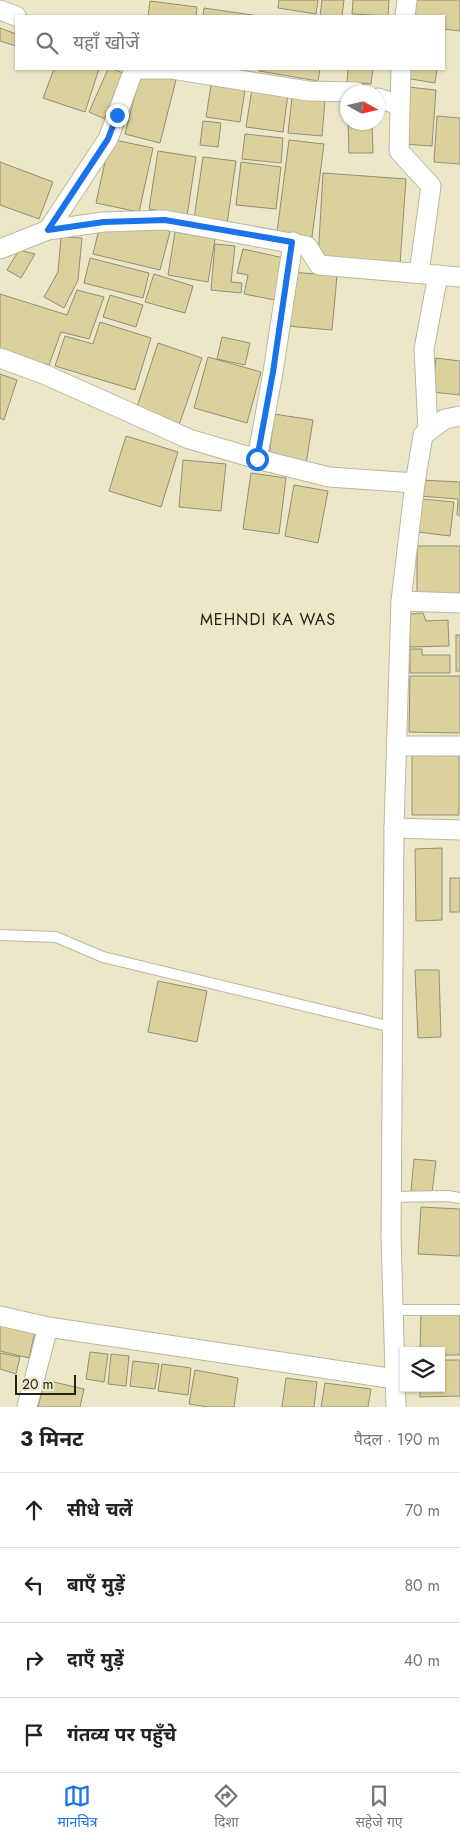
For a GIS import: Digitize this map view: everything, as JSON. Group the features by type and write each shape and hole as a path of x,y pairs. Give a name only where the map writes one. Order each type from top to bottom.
{"street":[{"path":"405,15 407,0"},
{"path":"0,10 15,16"},
{"path":"48,230 108,139 134,70"},
{"path":"178,70 308,91 340,92"},
{"path":"401,70 399,151 431,186 419,273"},
{"path":"385,100 399,105"},
{"path":"0,249 48,230 104,222 165,220 307,246 319,265 460,276"},
{"path":"257,459 273,372 292,242"},
{"path":"428,431 424,349 438,275"},
{"path":"0,358 54,379 189,439 329,477 415,483"},
{"path":"396,1407 391,1197 392,1027 394,828 401,601 415,483 423,435 445,419 460,416"},
{"path":"401,601 460,603"},
{"path":"397,746 460,746"},
{"path":"394,828 460,830"},
{"path":"0,1316 48,1327 395,1379"},
{"path":"27,1407 48,1327"}],"lane":[{"path":"0,935 56,937 103,957 392,1027"},
{"path":"391,1197 448,1196 460,1198"},
{"path":"393,1310 460,1310"}],"building":[{"path":"279,0 318,0 316,14 278,8"},
{"path":"322,0 344,0 342,15 320,15"},
{"path":"353,0 389,0 388,15 352,14"},
{"path":"414,0 460,0 460,31 445,29 445,15 411,15"},
{"path":"150,1 197,7 196,15 148,15"},
{"path":"204,8 252,15 203,15"},
{"path":"0,28 15,34 15,46 0,41"},
{"path":"54,70 99,70 85,112 43,98"},
{"path":"108,70 115,70 130,76 110,121 89,112"},
{"path":"259,70 320,70 318,81"},
{"path":"348,70 373,70 371,84 347,82"},
{"path":"406,70 437,70 435,83 405,78"},
{"path":"141,71 176,80 160,143 125,134"},
{"path":"211,85 245,90 240,122 206,117"},
{"path":"408,87 436,90 432,146 403,144"},
{"path":"252,89 288,94 283,132 246,127"},
{"path":"292,97 325,100 322,136 288,133"},
{"path":"437,116 460,118 460,164 434,162"},
{"path":"203,121 221,123 218,147 200,145"},
{"path":"348,130 372,130 373,153 349,153"},
{"path":"245,134 283,138 281,163 242,159"},
{"path":"110,139 153,148 139,212 96,203"},
{"path":"289,140 324,144 312,237 277,232"},
{"path":"158,151 196,157 187,216 149,209"},
{"path":"203,157 236,161 227,224 194,219"},
{"path":"0,162 53,182 39,219 0,205"},
{"path":"241,162 281,167 276,209 236,205"},
{"path":"323,173 406,179 400,264 318,259"},
{"path":"161,227 170,232 160,270 93,254 99,229"},
{"path":"175,232 215,239 208,282 168,275"},
{"path":"61,237 82,238 78,280 64,308 44,297 58,272"},
{"path":"215,244 235,246 231,282 242,283 241,293 211,290"},
{"path":"243,249 284,258 275,300 244,294 248,275 237,273"},
{"path":"19,250 35,254 21,278 7,270"},
{"path":"90,258 149,273 143,298 84,283"},
{"path":"292,272 337,276 332,330 287,326"},
{"path":"154,274 193,286 185,313 145,302"},
{"path":"77,290 104,297 89,339 61,332 49,365 0,351 0,294 67,315"},
{"path":"110,295 143,305 136,327 103,317"},
{"path":"100,322 151,338 135,390 55,366 65,336 93,344"},
{"path":"222,337 250,343 245,365 217,359"},
{"path":"158,343 202,358 179,425 136,410"},
{"path":"208,357 261,372 247,423 194,408"},
{"path":"436,358 460,361 460,395 432,392"},
{"path":"0,374 17,380 4,420 0,418"},
{"path":"274,414 313,420 306,464 269,458"},
{"path":"126,436 178,452 161,507 109,491"},
{"path":"183,460 226,464 221,511 179,507"},
{"path":"251,473 286,478 279,534 243,529"},
{"path":"421,480 460,482 460,515 457,515 458,499 419,496"},
{"path":"294,485 328,491 318,543 285,536"},
{"path":"422,499 454,502 450,536 418,532"},
{"path":"417,546 460,546 460,596 417,596"},
{"path":"423,613 426,621 448,620 449,646 410,647 409,614"},
{"path":"456,635 460,635 460,671 456,671"},
{"path":"410,649 422,649 422,655 450,655 450,673 410,673"},
{"path":"410,676 460,676 460,733 409,732"},
{"path":"412,755 459,756 459,815 412,815"},
{"path":"442,848 442,920 416,921 415,849"},
{"path":"450,878 460,878 460,912 450,912"},
{"path":"415,970 439,970 441,1037 418,1038"},
{"path":"158,981 207,991 197,1042 148,1032"},
{"path":"414,1159 436,1161 432,1193 411,1191"},
{"path":"421,1207 460,1209 460,1256 418,1254"},
{"path":"421,1313 460,1315 460,1355 445,1355 445,1347 420,1347"},
{"path":"0,1322 35,1331 29,1358 0,1351"},
{"path":"90,1352 108,1354 104,1382 86,1379"},
{"path":"0,1353 20,1357 16,1374 0,1369"},
{"path":"111,1354 129,1356 126,1386 108,1384"},
{"path":"445,1360 460,1360 460,1396 420,1397 420,1392 445,1392"},
{"path":"133,1361 159,1364 155,1389 130,1386"},
{"path":"162,1364 191,1368 188,1395 158,1391"},
{"path":"195,1370 238,1378 234,1407 208,1407 189,1404"},
{"path":"286,1378 317,1382 314,1407 282,1407"},
{"path":"45,1380 84,1389 80,1407 38,1407"},
{"path":"325,1383 371,1389 368,1407 321,1407"}],"district":[{"name":"MEHNDI KA WAS","path":"268,619"}],"route":[{"path":"117,115 108,139 48,230 104,222 165,220 292,242 273,372 257,459"}]}
